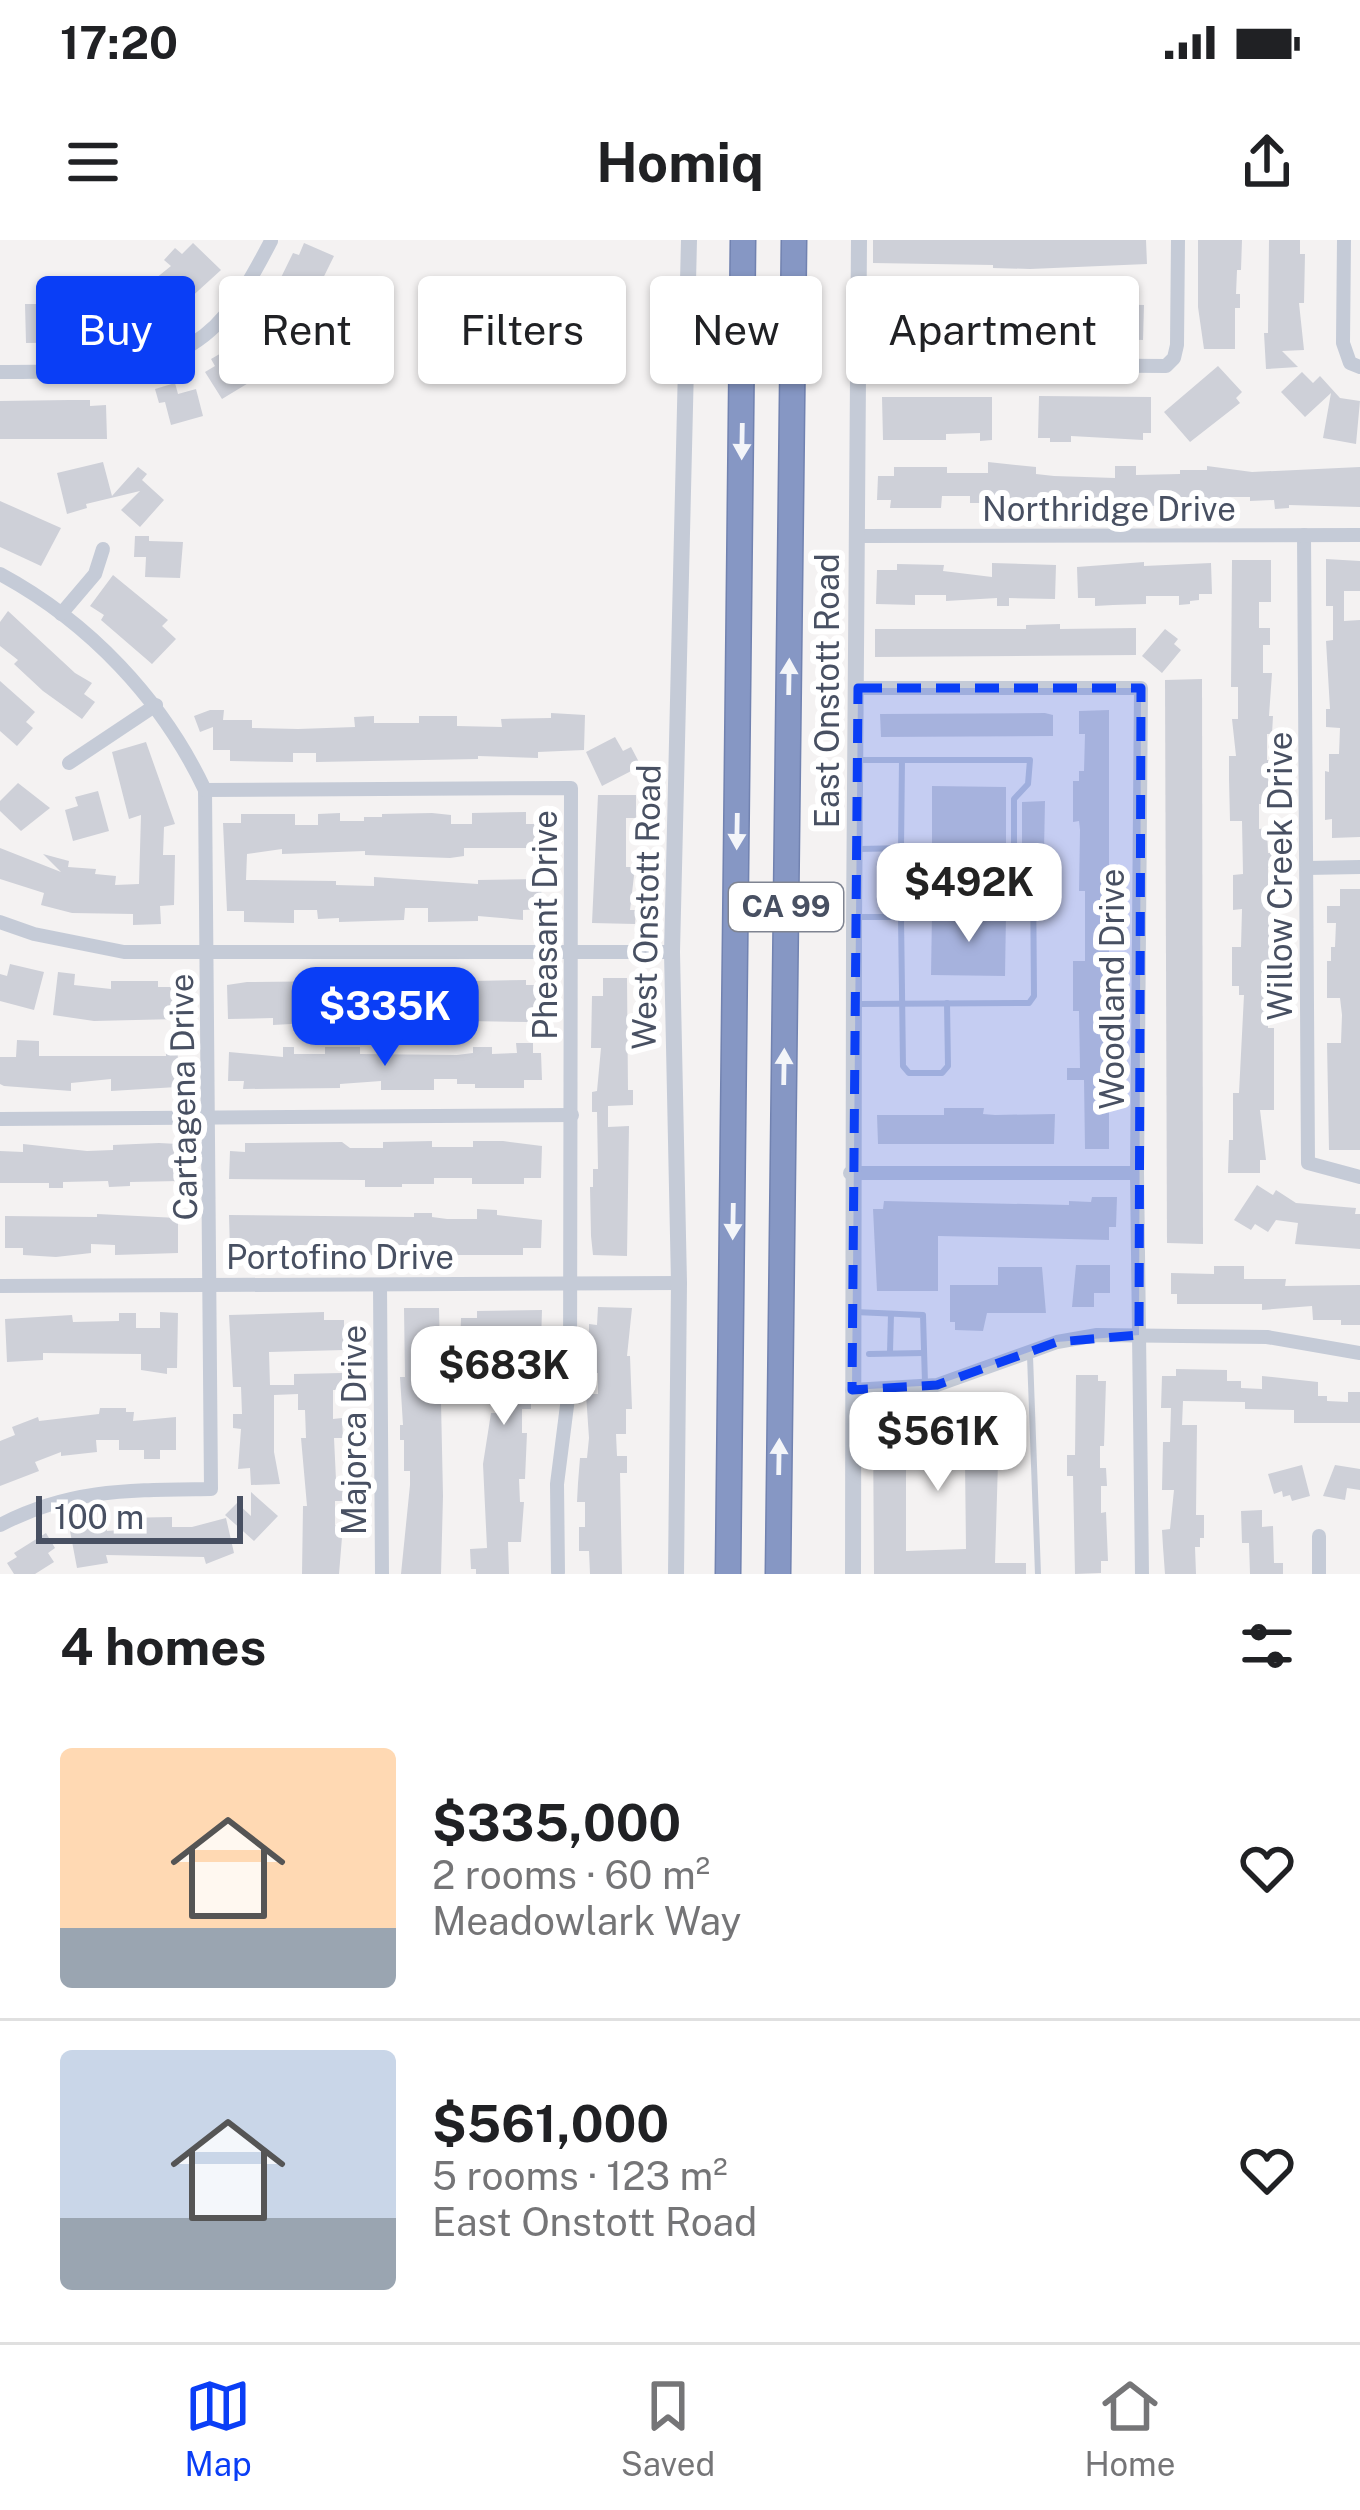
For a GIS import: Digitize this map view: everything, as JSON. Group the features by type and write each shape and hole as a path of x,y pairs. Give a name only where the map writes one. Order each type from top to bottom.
{"highway":[{"name":"CA 99","path":"728,1574 743,240"},
{"name":"CA 99","path":"778,1574 794,240"}],"street":[{"name":"West Onstott Road","path":"676,1574 679,1283 672,952 689,240"},
{"name":"East Onstott Road","path":"859,240 859,276"},
{"path":"1139,366 1166,366 1174,358 1178,240"},
{"path":"1344,240 1343,343 1350,363 1360,367"},
{"path":"0,372 74,372 127,365 191,345 246,289 271,242"},
{"name":"East Onstott Road","path":"853,1574 850,1173 858,384"},
{"name":"Northridge Drive","path":"858,536 1360,536"},
{"name":"Willow Creek Drive","path":"1304,536 1308,1163 1360,1178"},
{"path":"61,614 95,574 103,549"},
{"name":"Cartagena Drive","path":"0,574 61,614 156,705 182,741 205,790 212,1285 211,1489 84,1494 28,1510 0,1526"},
{"name":"Woodland Drive","path":"858,688 1141,688 1137,1173 1142,1574"},
{"path":"69,764 156,705"},
{"name":"Pheasant Drive","path":"205,790 572,788 571,1382 556,1484 558,1572"},
{"path":"1307,868 1360,867"},
{"path":"0,922 34,934 124,952 672,952"},
{"path":"0,1119 572,1115"},
{"path":"850,1173 1137,1173"},
{"name":"Portofino Drive","path":"0,1286 679,1283"},
{"name":"Majorca Drive","path":"380,1285 382,1574"},
{"path":"852,1390 925,1386 966,1377 1057,1342 1096,1335 1267,1336 1360,1353"},
{"path":"1319,1536 1319,1574"}],"lane":[{"path":"853,1004 1029,1003 1034,995 1034,870 1014,856 1014,799 1028,784 1030,760 857,760"},
{"path":"901,849 902,760"},
{"path":"854,917 909,917 917,910 917,856 901,849 856,849"},
{"path":"901,917 903,1066 909,1072 943,1073 948,1066 947,1003"},
{"path":"852,1312 923,1315 925,1386"},
{"path":"890,1353 891,1314"},
{"path":"1030,1352 1038,1574"},
{"path":"869,1354 924,1353"}],"highlighted area":[{"path":"858,688 1141,688 1139,1335 1057,1342 937,1385 852,1390"}],"building":[{"path":"873,240 1146,240 1147,264 1030,269 873,263"},
{"path":"1198,240 1242,240 1235,349 1204,349 1198,307"},
{"path":"1269,240 1300,240 1300,254 1305,254 1304,303 1299,303 1304,350 1282,351 1298,367 1266,369"},
{"path":"193,243 221,270 195,294 195,276 159,276 171,266 164,260 175,248 182,254"},
{"path":"304,243 334,256 324,276 282,276 293,253 299,255"},
{"path":"25,304 36,304 36,343 26,343"},
{"path":"1139,305 1144,305 1143,340 1139,340"},
{"path":"219,354 219,384 247,384 222,399 205,372 215,366 211,359"},
{"path":"1218,366 1242,392 1236,398 1240,403 1190,442 1164,412"},
{"path":"1302,372 1313,383 1320,376 1340,398 1360,401 1356,444 1323,438 1331,393 1305,417 1281,392"},
{"path":"175,384 178,394 196,389 203,416 171,425 165,402 159,403 155,389"},
{"path":"1039,396 1151,397 1151,433 1143,433 1143,440 1071,436 1071,442 1050,442 1050,438 1038,438"},
{"path":"882,397 992,397 992,440 980,441 980,433 946,434 946,440 883,440"},
{"path":"90,400 90,406 106,405 107,439 0,439 0,401"},
{"path":"103,462 112,496 138,467 147,474 142,480 164,500 140,527 121,510 140,491 86,504 87,508 67,514 57,473"},
{"path":"988,462 1036,467 1036,474 1115,478 1115,466 1136,466 1136,475 1180,474 1180,470 1207,470 1207,466 1252,472 1360,467 1360,507 1289,505 1275,509 1274,500 1250,501 1250,497 1224,497 1224,509 1070,505 991,509 991,503 970,503 970,496 942,496 941,508 890,508 891,500 877,500 878,476 894,476 894,467 988,473"},
{"path":"0,501 61,528 41,566 0,547"},
{"path":"135,536 183,542 180,578 145,577 146,557 134,557"},
{"path":"1326,559 1360,561 1360,591 1344,591 1344,621 1360,620 1360,837 1332,838 1332,819 1325,820 1325,771 1329,772 1329,754 1339,754 1340,728 1326,727 1326,709 1330,709 1326,641 1333,640 1333,606 1326,606"},
{"path":"1232,560 1271,560 1271,602 1259,602 1259,628 1270,628 1270,645 1263,645 1263,673 1272,673 1267,760 1273,760 1273,778 1271,804 1259,804 1259,829 1267,828 1273,868 1268,868 1273,983 1268,983 1268,1028 1274,1028 1274,1110 1260,1110 1266,1160 1260,1160 1260,1173 1228,1173 1233,1093 1239,1093 1244,995 1239,995 1239,986 1232,986 1232,947 1241,947 1242,909 1233,910 1233,875 1243,874 1242,821 1230,821 1229,756 1236,756 1232,719 1238,719 1238,687 1231,687"},
{"path":"1144,562 1144,566 1211,563 1212,594 1199,594 1199,600 1179,605 1179,596 1146,596 1146,604 1095,606 1095,598 1078,598 1077,567"},
{"path":"992,563 1056,565 1055,599 1009,598 1009,606 997,606 997,598 946,601 946,595 915,595 915,605 876,604 877,570 897,570 897,564 944,565 943,571 992,577"},
{"path":"113,575 168,620 162,626 176,639 152,664 90,606"},
{"path":"8,611 92,683 84,694 95,702 82,719 43,691 0,646 0,622"},
{"path":"1060,624 1060,629 1136,628 1136,655 875,657 875,629 1026,629 1026,625"},
{"path":"1165,629 1178,639 1174,644 1181,650 1162,673 1142,656"},
{"path":"1202,679 1203,1244 1167,1243 1165,680"},
{"path":"0,681 35,712 26,722 33,728 17,746 0,731"},
{"path":"224,710 223,720 252,720 252,728 298,729 355,727 354,717 374,716 374,723 419,723 419,716 457,716 457,726 502,727 501,719 551,718 551,713 585,715 584,750 538,752 538,758 316,762 316,753 293,753 293,762 230,761 230,750 213,750 213,727 200,732 194,716"},
{"path":"1109,710 1109,1149 1085,1149 1084,1080 1067,1080 1067,1068 1080,1068 1073,961 1085,961 1085,891 1079,891 1080,830 1079,821 1073,822 1073,781 1079,781 1079,771 1084,771 1085,734 1079,734 1079,711"},
{"path":"880,714 1053,715 1053,736 881,737"},
{"path":"615,737 623,751 631,747 641,766 602,786 586,752"},
{"path":"146,742 175,824 164,827 163,855 175,855 174,905 160,906 161,924 133,925 133,914 72,913 41,905 44,893 0,879 0,848 61,872 43,854 69,861 68,867 116,876 115,885 139,884 141,815 129,819 112,752"},
{"path":"18,783 50,808 21,831 0,811 0,801"},
{"path":"932,786 1006,787 1006,850 932,849"},
{"path":"98,791 109,831 73,841 65,810 78,806 75,797"},
{"path":"598,795 636,795 636,818 626,818 626,867 635,867 630,910 636,910 635,924 592,923"},
{"path":"1045,801 1044,852 1022,851 1022,802"},
{"path":"526,812 526,824 543,824 542,848 464,848 464,856 450,858 365,855 365,851 282,854 282,849 247,854 246,880 374,886 374,877 478,884 478,880 541,879 542,909 523,910 523,920 478,916 478,921 428,922 428,908 405,908 404,920 339,922 339,918 318,919 317,910 294,910 294,923 244,922 244,911 227,911 223,823 241,823 241,814 295,814 295,825 318,825 318,814 340,813 340,821 364,821 364,817 382,814 432,813 451,815 451,824 472,824 472,813"},
{"path":"1340,889 1360,889 1360,1150 1329,1150 1327,1043 1341,1043 1342,1015 1340,998 1327,998 1327,961 1335,947 1336,923 1327,923 1327,906 1340,906"},
{"path":"932,913 1006,914 1005,976 931,975"},
{"path":"10,964 44,972 34,1010 0,1001 0,974 7,976"},
{"path":"58,972 75,974 74,985 111,989 111,981 158,981 158,987 176,987 177,1019 94,1021 53,1015"},
{"path":"603,978 627,978 628,1090 633,1090 633,1105 608,1106 608,1127 629,1126 627,1256 593,1255 591,1236 590,1187 593,1169 598,1169 592,1092 597,1091 601,1048 591,1048 592,996 603,996"},
{"path":"526,980 526,985 545,985 545,1016 528,1016 528,1022 468,1021 468,1026 456,1026 411,1023 410,1014 360,1013 360,1021 344,1021 344,1026 327,1026 327,1022 273,1025 273,1018 228,1019 227,985 247,982 342,981 342,989 365,989 365,981 403,981 428,982 428,989 473,990 473,981"},
{"path":"17,1040 39,1041 39,1056 166,1056 166,1047 178,1047 177,1087 111,1091 111,1079 71,1083 71,1091 4,1086 0,1084 0,1057 16,1057"},
{"path":"516,1043 533,1043 533,1053 541,1053 542,1080 524,1080 524,1088 475,1088 475,1084 457,1084 457,1079 434,1079 434,1090 381,1090 381,1081 340,1084 340,1088 243,1089 244,1081 228,1081 229,1052 283,1057 283,1047 294,1047 294,1054 325,1054 325,1047 360,1047 360,1054 457,1055 473,1053 473,1047 492,1047 492,1054 517,1053"},
{"path":"944,1108 984,1108 983,1114 995,1115 1055,1114 1054,1144 878,1144 877,1115 944,1115"},
{"path":"432,1141 432,1147 473,1147 473,1141 542,1146 541,1178 524,1178 524,1184 472,1184 472,1178 434,1178 434,1184 402,1187 365,1187 365,1180 229,1179 230,1151 245,1152 245,1143 342,1142 350,1148 383,1148 383,1142"},
{"path":"23,1144 87,1151 178,1144 179,1181 109,1187 108,1181 63,1182 63,1188 49,1188 49,1183 0,1183 0,1151 23,1152"},
{"path":"1257,1185 1296,1203 1356,1208 1360,1249 1295,1244 1298,1223 1276,1220 1268,1232 1255,1224 1251,1230 1234,1220"},
{"path":"1092,1197 1117,1197 1116,1227 1109,1227 1109,1240 938,1236 938,1291 877,1291 873,1209 883,1209 884,1201 1069,1205 1069,1201 1091,1202"},
{"path":"477,1209 542,1220 541,1248 523,1248 523,1255 432,1255 432,1245 388,1248 388,1255 344,1255 344,1250 324,1250 324,1245 299,1245 299,1255 230,1252 229,1215 414,1217 414,1213 432,1213 432,1217 447,1219 477,1219"},
{"path":"5,1216 178,1218 178,1253 115,1255 115,1245 91,1244 91,1253 56,1257 23,1255 23,1248 5,1248"},
{"path":"1076,1265 1110,1265 1110,1293 1094,1293 1094,1307 1072,1307"},
{"path":"1214,1266 1244,1266 1244,1279 1286,1279 1285,1286 1360,1285 1360,1325 1313,1320 1312,1306 1262,1310 1262,1304 1177,1304 1177,1294 1171,1294 1171,1273 1214,1274"},
{"path":"998,1267 1042,1267 1046,1313 987,1313 983,1331 955,1330 955,1322 950,1322 950,1285 998,1285"},
{"path":"598,1307 632,1308 627,1356 632,1409 626,1409 626,1434 616,1434 617,1456 627,1456 627,1473 620,1473 622,1574 590,1574 589,1551 579,1551 579,1527 585,1527 585,1502 577,1502 580,1458 587,1458 589,1438 586,1394 598,1394 598,1373 589,1373 589,1324 597,1325"},
{"path":"404,1308 439,1308 441,1574 401,1574 410,1485 410,1471 404,1471 404,1440 400,1440"},
{"path":"542,1310 541,1342 524,1342 523,1370 534,1370 534,1390 531,1409 522,1409 522,1433 527,1433 525,1479 519,1479 520,1502 524,1502 521,1542 508,1542 509,1574 476,1574 471,1569 470,1549 487,1548 483,1464 491,1413 498,1413 497,1351 460,1351 461,1318 477,1318 477,1311"},
{"path":"160,1312 178,1313 177,1368 167,1368 167,1374 141,1370 141,1354 43,1353 43,1360 7,1362 5,1319 72,1315 73,1322 119,1321 119,1313 136,1313 136,1328 160,1328"},
{"path":"324,1312 324,1320 344,1320 344,1350 269,1352 270,1385 294,1385 294,1374 342,1373 342,1390 333,1390 333,1419 342,1418 343,1438 334,1438 336,1480 342,1480 343,1501 335,1501 335,1525 343,1525 339,1574 302,1574 303,1506 307,1506 301,1438 306,1438 305,1410 298,1410 298,1394 274,1395 274,1452 280,1484 251,1485 250,1468 238,1469 241,1429 233,1428 233,1414 242,1414 241,1387 233,1387 229,1315"},
{"path":"1176,1369 1227,1370 1227,1381 1241,1381 1241,1388 1262,1389 1262,1376 1318,1382 1318,1396 1327,1396 1327,1401 1348,1402 1348,1392 1360,1392 1360,1423 1294,1423 1294,1410 1245,1409 1245,1402 1183,1401 1182,1425 1197,1425 1196,1515 1204,1515 1204,1538 1195,1547 1196,1574 1165,1574 1162,1530 1170,1529 1174,1490 1162,1490 1163,1442 1170,1442 1171,1408 1161,1408 1162,1376 1176,1376"},
{"path":"1076,1375 1098,1375 1098,1381 1106,1381 1100,1468 1106,1468 1101,1513 1106,1512 1108,1561 1101,1561 1101,1573 1075,1574 1073,1476 1067,1476 1067,1455 1075,1455"},
{"path":"979,1399 1015,1399 1015,1429 977,1429 978,1440 947,1441 947,1451 906,1450 906,1551 966,1549 965,1462 998,1462 995,1563 1026,1563 1026,1574 874,1574 873,1421 948,1420 948,1412 979,1411"},
{"path":"100,1408 126,1408 134,1412 133,1421 176,1417 176,1450 160,1450 160,1459 144,1459 144,1450 119,1450 119,1440 96,1440 97,1452 61,1456 61,1452 35,1462 39,1471 0,1486 0,1441 15,1435 12,1427 38,1417 39,1421 99,1414"},
{"path":"1302,1465 1310,1496 1292,1501 1282,1491 1274,1494 1268,1474"},
{"path":"1335,1465 1360,1469 1360,1490 1347,1488 1345,1500 1323,1496"},
{"path":"251,1492 278,1516 254,1541 225,1515 237,1503 251,1516"},
{"path":"1262,1510 1262,1527 1273,1526 1274,1563 1283,1563 1283,1574 1250,1574 1241,1511"},
{"path":"172,1517 172,1527 226,1518 234,1553 206,1564 204,1557 106,1555 108,1563 77,1568 70,1531 81,1529 80,1524 105,1519 107,1531 119,1530 119,1518"},
{"path":"46,1533 55,1548 48,1553 54,1562 35,1574 14,1574 7,1563 17,1557 14,1553"}]}
